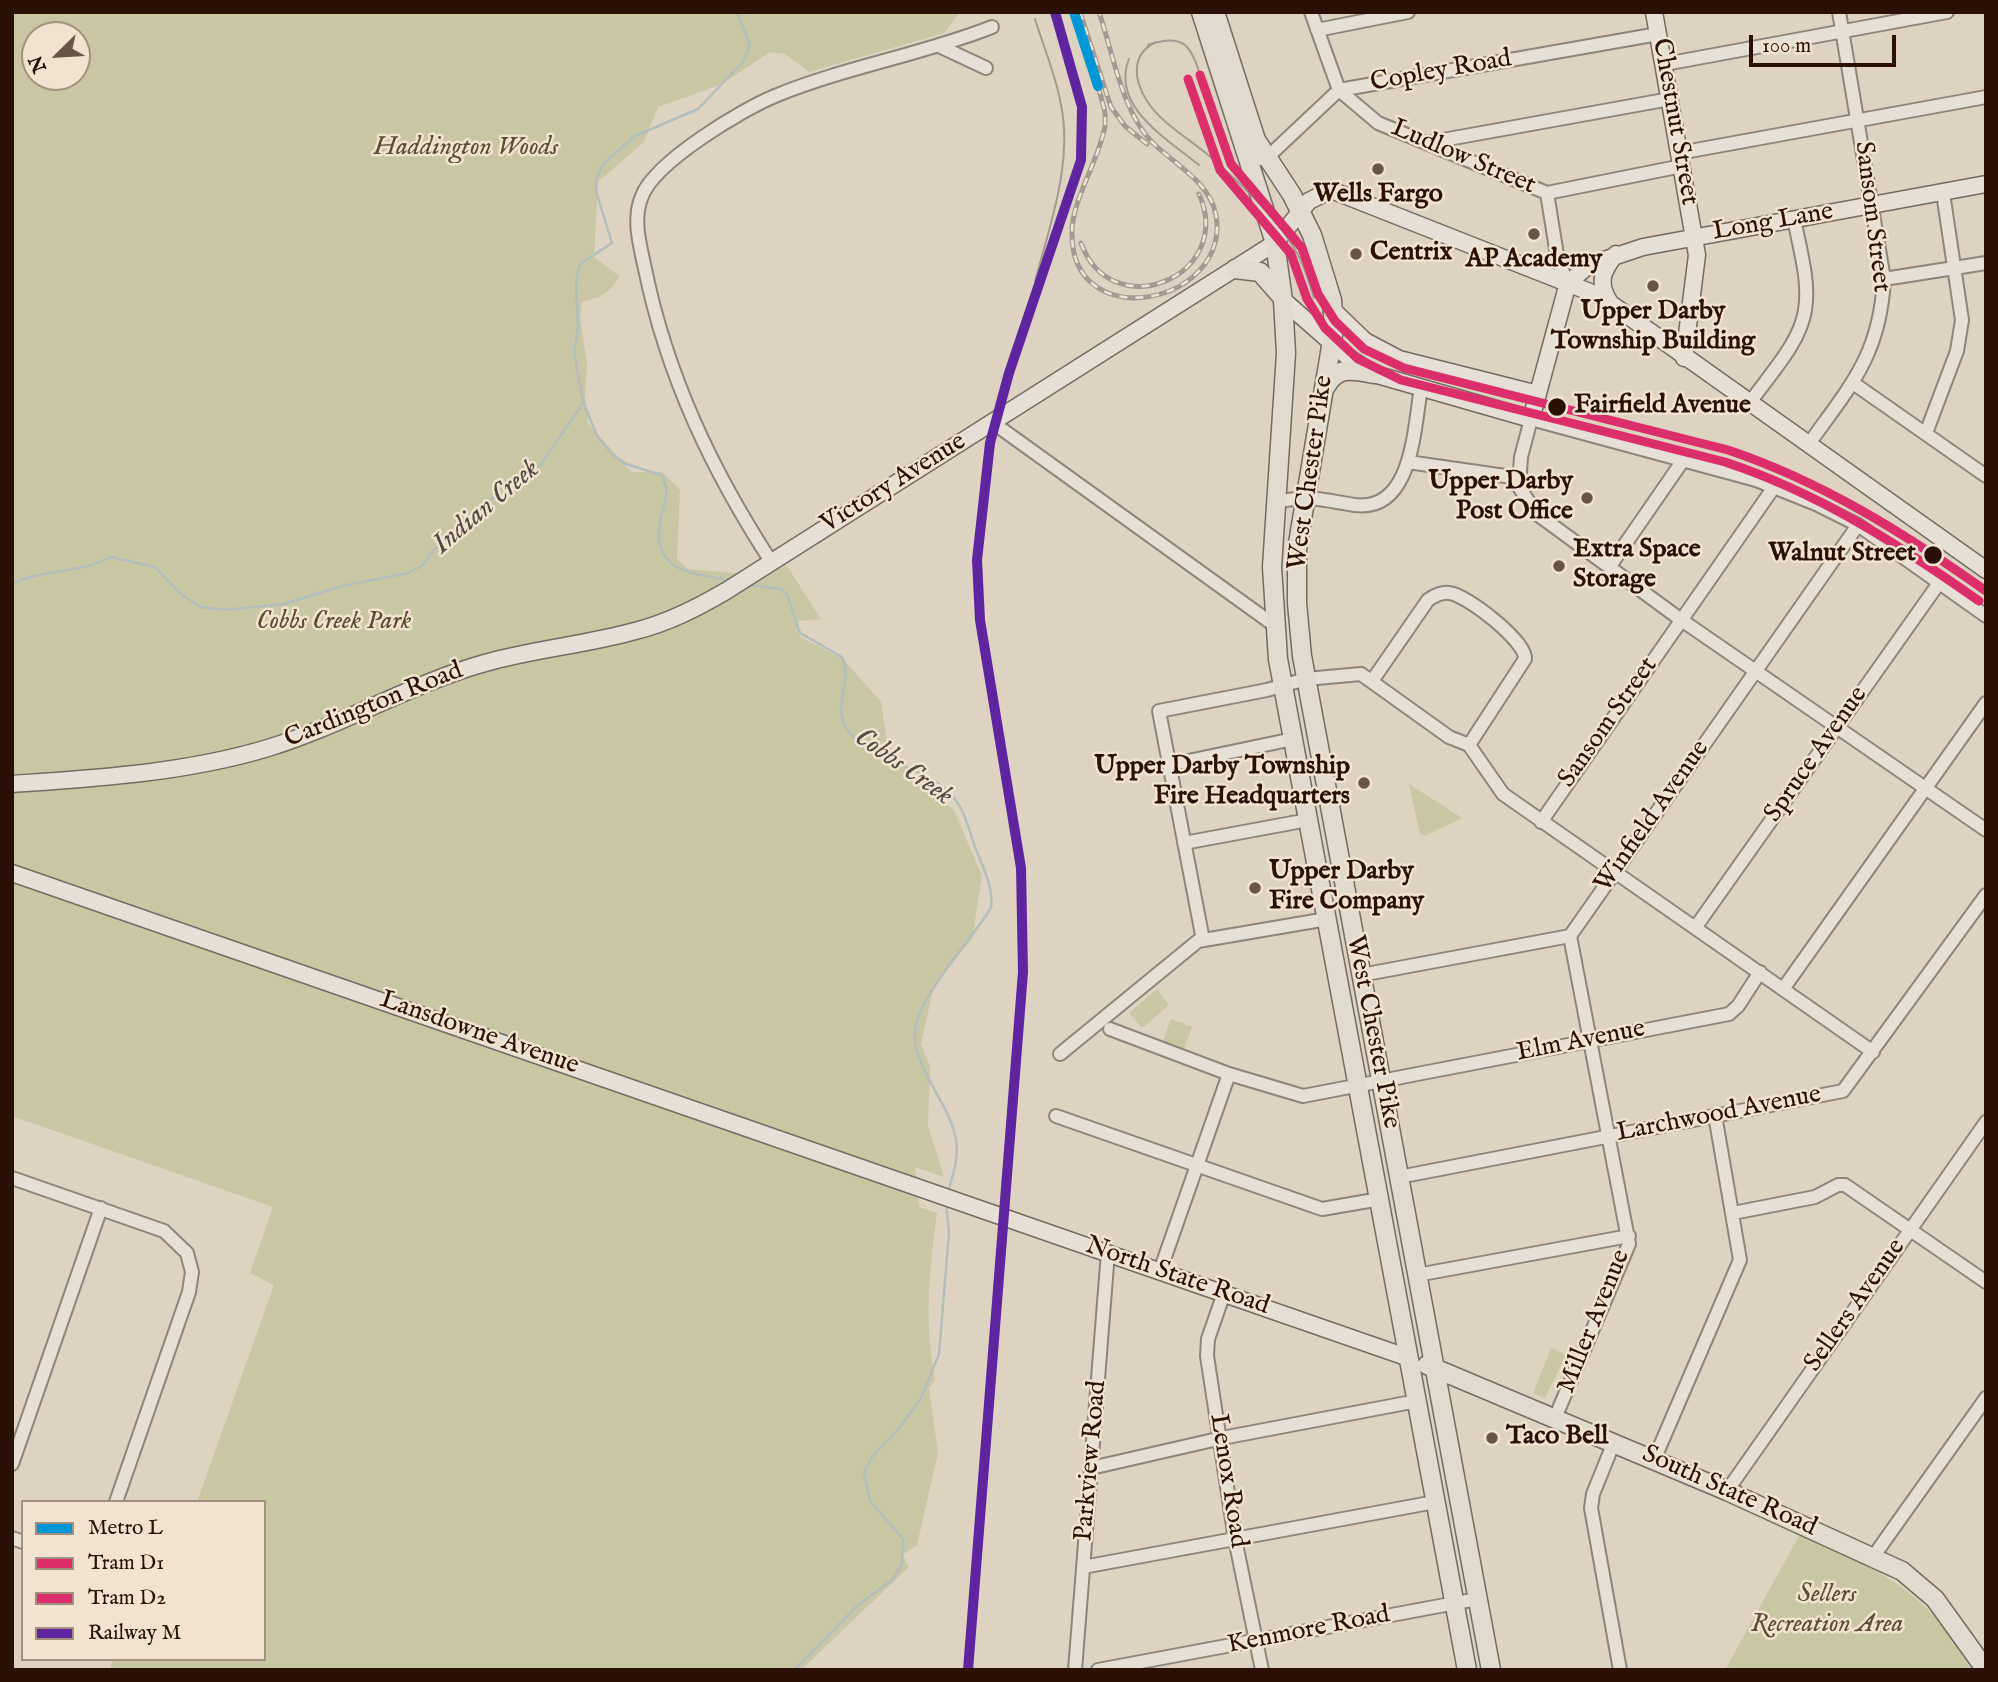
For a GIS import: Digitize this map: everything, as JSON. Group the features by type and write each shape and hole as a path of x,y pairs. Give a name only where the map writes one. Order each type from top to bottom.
{"main road":[{"name":"West Chester Pike","path":"1201,12 1275,243 1283,300 1286,353 1272,568 1274,625 1467,1670"},
{"name":"West Chester Pike","path":"1215,12 1255,135 1301,211 1316,248 1334,311 1332,343 1305,496 1296,567 1299,631 1491,1670"},
{"path":"1235,269 1260,272 1283,300"},
{"path":"1324,391 1332,377 1342,371 1352,369 1374,374"},
{"path":"1319,878 1342,874"},
{"name":"South State Road","path":"1409,1358 1727,1491 1902,1572 1935,1599 1985,1665"}],"street":[{"name":"Ludlow Street","path":"1311,12 1339,90 1378,123 1547,193 1558,261 1568,283"},
{"path":"1317,30 1408,12"},
{"name":"Chestnut Street","path":"1654,12 1697,255 1694,297 1684,358"},
{"name":"Sansom Street","path":"1808,445 1853,383 1877,335 1884,279 1839,12"},
{"path":"1664,64 1948,12"},
{"path":"766,566 708,453 675,380 655,314 640,246 637,215 641,197 651,180 668,162 764,101 992,27"},
{"name":"Copley Road","path":"1249,163 1266,157 1339,90 1658,34"},
{"path":"939,46 986,68"},
{"path":"1547,193 1681,160 1986,97"},
{"path":"1424,144 1670,99"},
{"name":"Long Lane","path":"1568,283 1583,268 1616,254 1794,218 1986,184"},
{"name":"Victory Avenue","path":"726,591 964,440 1000,423 1275,243 1301,211 1322,192 1341,192 1568,283 1611,303 1684,358 1986,570"},
{"path":"1926,433 1957,351 1962,320 1943,193"},
{"path":"1749,404 1789,346 1805,313 1805,276 1794,218"},
{"path":"1611,303 1601,280 1616,254"},
{"path":"1884,279 1986,263"},
{"path":"1568,283 1531,419 1519,478 1523,497 1537,514 1681,619 1986,831"},
{"path":"1283,300 1359,366 1374,374 1684,459 1774,487 1858,525 1986,616"},
{"path":"1334,311 1364,341 1399,359 1538,394"},
{"path":"1853,383 1986,475"},
{"path":"1276,502 1305,496 1356,505 1376,502 1396,489 1408,462 1421,388"},
{"path":"1000,423 1274,625"},
{"path":"1610,566 1684,459"},
{"path":"1408,462 1519,478"},
{"name":"Sansom Street","path":"1541,822 1774,487"},
{"name":"Winfield Avenue","path":"1570,936 1858,525"},
{"name":"Spruce Avenue","path":"1695,928 1938,583"},
{"name":"Cardington Road","path":"12,784 140,774 269,748 367,712 443,676 495,660 649,627 680,615 726,591"},
{"path":"1372,681 1428,600 1441,593 1458,596 1517,639 1526,653 1525,659 1469,746"},
{"path":"1203,940 1159,711 1267,690 1306,679 1361,674 1449,737 1469,746 1503,794 1873,1052"},
{"path":"1783,989 1986,703"},
{"path":"1169,765 1293,739"},
{"path":"1184,843 1308,820"},
{"name":"Lansdowne Avenue","path":"12,873 939,1194"},
{"name":"Larchwood Avenue","path":"1399,1177 1843,1091 1985,897"},
{"path":"1059,1054 1189,947 1203,940 1327,919"},
{"path":"1361,975 1570,936"},
{"name":"Miller Avenue","path":"1555,1418 1627,1252 1629,1236 1570,936"},
{"name":"Elm Avenue","path":"1110,1029 1229,1074 1303,1096 1729,1014 1738,1006 1760,972"},
{"path":"1160,1270 1229,1074"},
{"path":"1654,1460 1740,1260 1715,1115"},
{"path":"1056,1116 1198,1163 1322,1209 1380,1199"},
{"name":"Sellers Avenue","path":"1727,1491 1986,1122"},
{"path":"12,1178 164,1231 183,1248 192,1272 189,1292 118,1500"},
{"path":"1733,1213 1815,1198 1838,1185 1845,1185 1986,1282"},
{"name":"North State Road","path":"939,1194 1409,1358"},
{"path":"12,1464 101,1208"},
{"path":"1417,1275 1629,1236"},
{"name":"Parkview Road","path":"1075,1670 1108,1252"},
{"name":"Lenox Road","path":"1223,1293 1208,1339 1207,1356 1222,1438 1235,1539 1262,1670"},
{"path":"1873,1557 1986,1398"},
{"path":"1091,1468 1222,1438 1417,1401"},
{"path":"1614,1442 1593,1494 1591,1508 1620,1670"},
{"path":"1083,1567 1435,1502"},
{"name":"Kenmore Road","path":"1098,1670 1478,1599"}],"green space":[{"name":"Cobbs Creek Park","path":"12,12 960,12 944,33 809,72 785,54 770,52 720,85 658,107 644,142 598,182 594,257 619,276 613,287 604,294 582,302 580,317 587,364 585,396 588,423 631,472 662,472 680,490 677,559 688,569 755,575 787,566 821,619 798,621 800,637 842,658 881,702 887,743 918,784 954,810 982,876 972,939 934,985 921,1044 930,1066 928,1126 944,1177 915,1167 919,1207 937,1213 930,1276 929,1317 935,1380 929,1388 938,1453 917,1545 902,1555 909,1567 801,1670 110,1670 112,1661 266,1661 266,1500 198,1500 274,1285 250,1273 273,1207 12,1116"},
{"path":"1409,784 1462,818 1424,836 1420,834"},
{"path":"1157,989 1169,1005 1142,1028 1129,1013"},
{"path":"1171,1019 1192,1027 1184,1049 1163,1041"},
{"path":"1551,1348 1566,1355 1545,1398 1533,1393"},
{"name":"Sellers Recreation Area","path":"1800,1534 1854,1559 1905,1590 1939,1622 1972,1670 1725,1670"}],"waterway":[{"name":"Cobbs Creek","path":"729,580 684,570 665,557 660,546 659,531 666,493 664,480 661,475 626,464 612,454 597,436 583,401 574,352 578,328 576,280 580,264 612,243 596,191 596,180 603,164 635,136 698,109 743,62 750,45 737,12"},
{"name":"Indian Creek","path":"12,584 36,576 86,566 111,557 155,567 182,595 201,607 224,610 284,604 342,586 408,573 423,565 434,549 454,537 483,504 535,473 583,403"},
{"name":"Cobbs Creek","path":"749,585 781,589 787,594 800,633 842,657 846,674 841,711 847,729 869,749 929,778 954,798 965,817 988,880 991,908 928,997 916,1025 918,1054 946,1112 956,1140 956,1160 948,1192"},
{"name":"Cobbs Creek","path":"794,1670 858,1605 892,1580 902,1564 903,1539 870,1501 864,1472 872,1457 901,1426 921,1398 939,1354 949,1233 946,1202"}],"tram line":[{"path":"1035,19 1053,73 1064,128 1060,186 1035,281"},
{"path":"1148,45 1169,40 1183,44 1193,56 1200,75"},
{"path":"1156,42 1148,47 1138,60 1137,76 1142,93 1159,116 1218,164 1268,213 1300,258 1314,298"},
{"path":"1129,59 1125,76 1135,107 1159,133 1199,165"},
{"name":"D1","path":"1200,75 1231,164 1302,248 1318,294 1335,321 1364,349 1404,368 1728,450 1763,463 1797,477 1862,511 1986,591"},
{"name":"D2","path":"1188,79 1220,170 1291,254 1307,299 1325,328 1358,359 1401,380 1725,462 1760,475 1857,522 1979,601"}],"railway":[{"path":"1080,12 1111,107 1125,126 1147,144"},
{"path":"1098,86 1105,112 1105,126 1073,219 1072,232 1078,265 1096,286 1121,296 1149,297 1177,288 1200,270 1214,246 1216,215 1213,204 1200,184 1154,144 1134,116 1120,82 1099,12"},
{"path":"1081,243 1096,268 1117,282 1141,286 1165,281 1186,268 1200,248 1206,223 1199,194"}],"metro line":[{"name":"L","path":"1074,12 1098,86"}],"rail line":[{"name":"M","path":"968,1670 1023,972 1021,868 980,620 977,560 990,443 1009,373 1081,160 1082,107 1055,12"}],"place":[{"name":"Wells Fargo","path":"1378,169"},
{"name":"AP Academy","path":"1534,234"},
{"name":"Centrix","path":"1356,254"},
{"name":"Upper Darby Township Building","path":"1653,286"},
{"name":"Fairfield Avenue","path":"1557,407"},
{"name":"Upper Darby Post Office","path":"1587,498"},
{"name":"Walnut Street","path":"1933,555"},
{"name":"Extra Space Storage","path":"1559,566"},
{"name":"Upper Darby Township Fire Headquarters","path":"1364,783"},
{"name":"Upper Darby Fire Company","path":"1255,888"},
{"name":"Taco Bell","path":"1492,1438"}],"park label":[{"name":"Haddington Woods","path":"466,149"}]}
